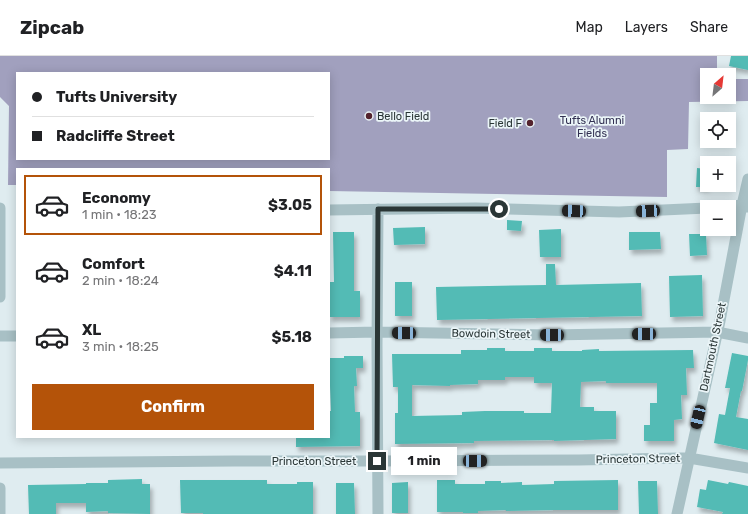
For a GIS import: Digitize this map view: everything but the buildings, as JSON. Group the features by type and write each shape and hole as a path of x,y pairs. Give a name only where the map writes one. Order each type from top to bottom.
{"street":[{"name":"Dartmouth Street","path":"677,514 745,206 748,179"},
{"path":"0,208 0,297"},
{"path":"330,210 476,208 619,212 700,208"},
{"path":"378,209 378,514"},
{"name":"Bowdoin Street","path":"330,333 377,332 552,335 717,332 748,338"},
{"path":"0,336 16,336"},
{"name":"Princeton Street","path":"0,462 579,460 689,458 748,468"},
{"path":"0,488 0,514"}],"green space":[{"name":"Tufts Alumni Fields","path":"0,56 717,56 717,68 700,68 700,102 689,102 688,149 667,150 667,197 330,191 330,168 16,168 16,185 8,185 9,106 0,97"},
{"name":"Tufts Alumni Fields","path":"736,79 748,79 748,101 736,101"}],"place":[{"name":"Bello Field","path":"369,116"},
{"name":"Field F","path":"530,123"}],"route":[{"path":"377,461 378,209 499,209"}]}
